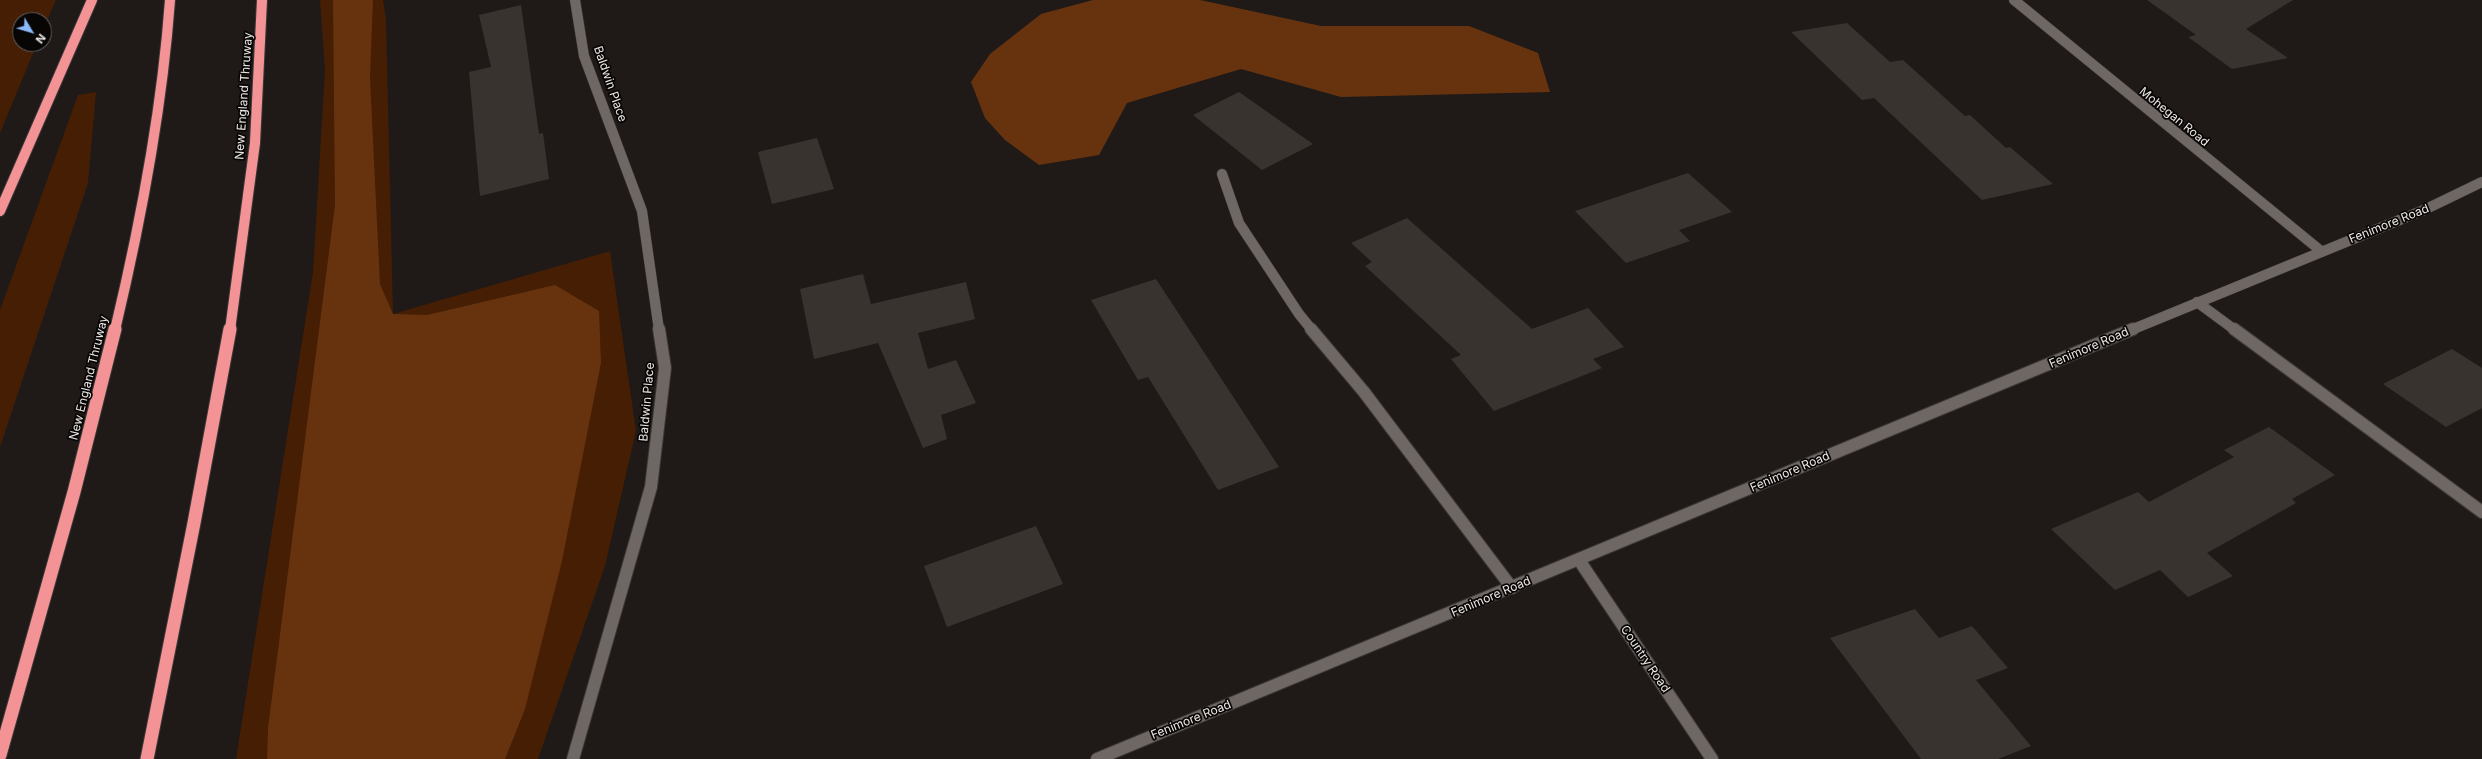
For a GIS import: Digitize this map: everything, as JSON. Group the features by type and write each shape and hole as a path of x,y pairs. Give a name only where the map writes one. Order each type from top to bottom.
{"highway":[{"path":"0,211 92,0"},
{"name":"New England Thruway","path":"0,755 69,508 133,256 153,146 170,0"},
{"name":"New England Thruway","path":"147,759 202,484 246,231 257,133 262,52 262,0"}],"street":[{"name":"Baldwin Place","path":"573,759 651,488 666,368 642,211 584,56 575,0"},
{"name":"Mohegan Road","path":"2014,0 2321,251"},
{"path":"1222,174 1239,223 1299,314 1364,392 1512,588"},
{"name":"Fenimore Road","path":"1096,759 1512,588 2197,302 2424,210 2482,182"},
{"path":"2197,302 2482,512"},
{"name":"Country Road","path":"1579,560 1712,759"}],"shaded area":[{"path":"0,0 56,0 51,12 12,12 12,52 34,52 0,133"},
{"path":"320,0 383,0 386,19 393,314 610,251 636,431 605,566 538,759 236,759 313,272 325,69"},
{"path":"333,0 373,0 370,78 380,284 393,314 427,315 555,285 599,311 601,363 562,561 525,709 505,759 267,759 268,728 335,205"},
{"path":"1093,0 1200,0 1321,26 1469,26 1538,53 1550,92 1341,97 1241,69 1127,103 1099,155 1039,165 1005,140 985,118 971,82 990,54 1041,14"},
{"path":"96,92 88,183 0,447 0,310 78,95"}],"building":[{"path":"2147,0 2293,0 2246,29 2288,58 2232,69 2188,37 2196,35"},
{"path":"521,5 539,134 543,133 549,179 480,196 469,72 491,67 479,15"},
{"path":"1847,23 1890,62 1903,60 1965,116 1970,115 2006,148 2010,147 2053,184 1982,200 1874,98 1862,100 1791,32"},
{"path":"1239,92 1313,144 1262,170 1193,115"},
{"path":"817,138 834,189 772,204 758,152"},
{"path":"1688,173 1732,212 1679,230 1690,241 1626,263 1575,211"},
{"path":"1407,218 1532,329 1588,308 1624,347 1593,359 1602,368 1494,411 1451,359 1461,355 1365,266 1372,262 1351,243"},
{"path":"863,274 871,304 966,282 975,319 918,333 928,369 956,360 976,403 941,415 947,439 923,448 878,343 814,359 800,289"},
{"path":"1156,279 1279,467 1218,490 1148,377 1138,380 1091,300"},
{"path":"2452,349 2482,368 2482,408 2446,427 2383,384"},
{"path":"2269,427 2335,475 2292,499 2296,503 2207,553 2233,576 2188,597 2160,570 2115,590 2051,529 2138,492 2149,502 2234,457 2224,450"},
{"path":"1036,526 1063,584 947,627 924,566"},
{"path":"1915,609 1939,638 1972,626 2008,668 1976,680 2031,746 1998,759 1921,759 1830,638"}]}
